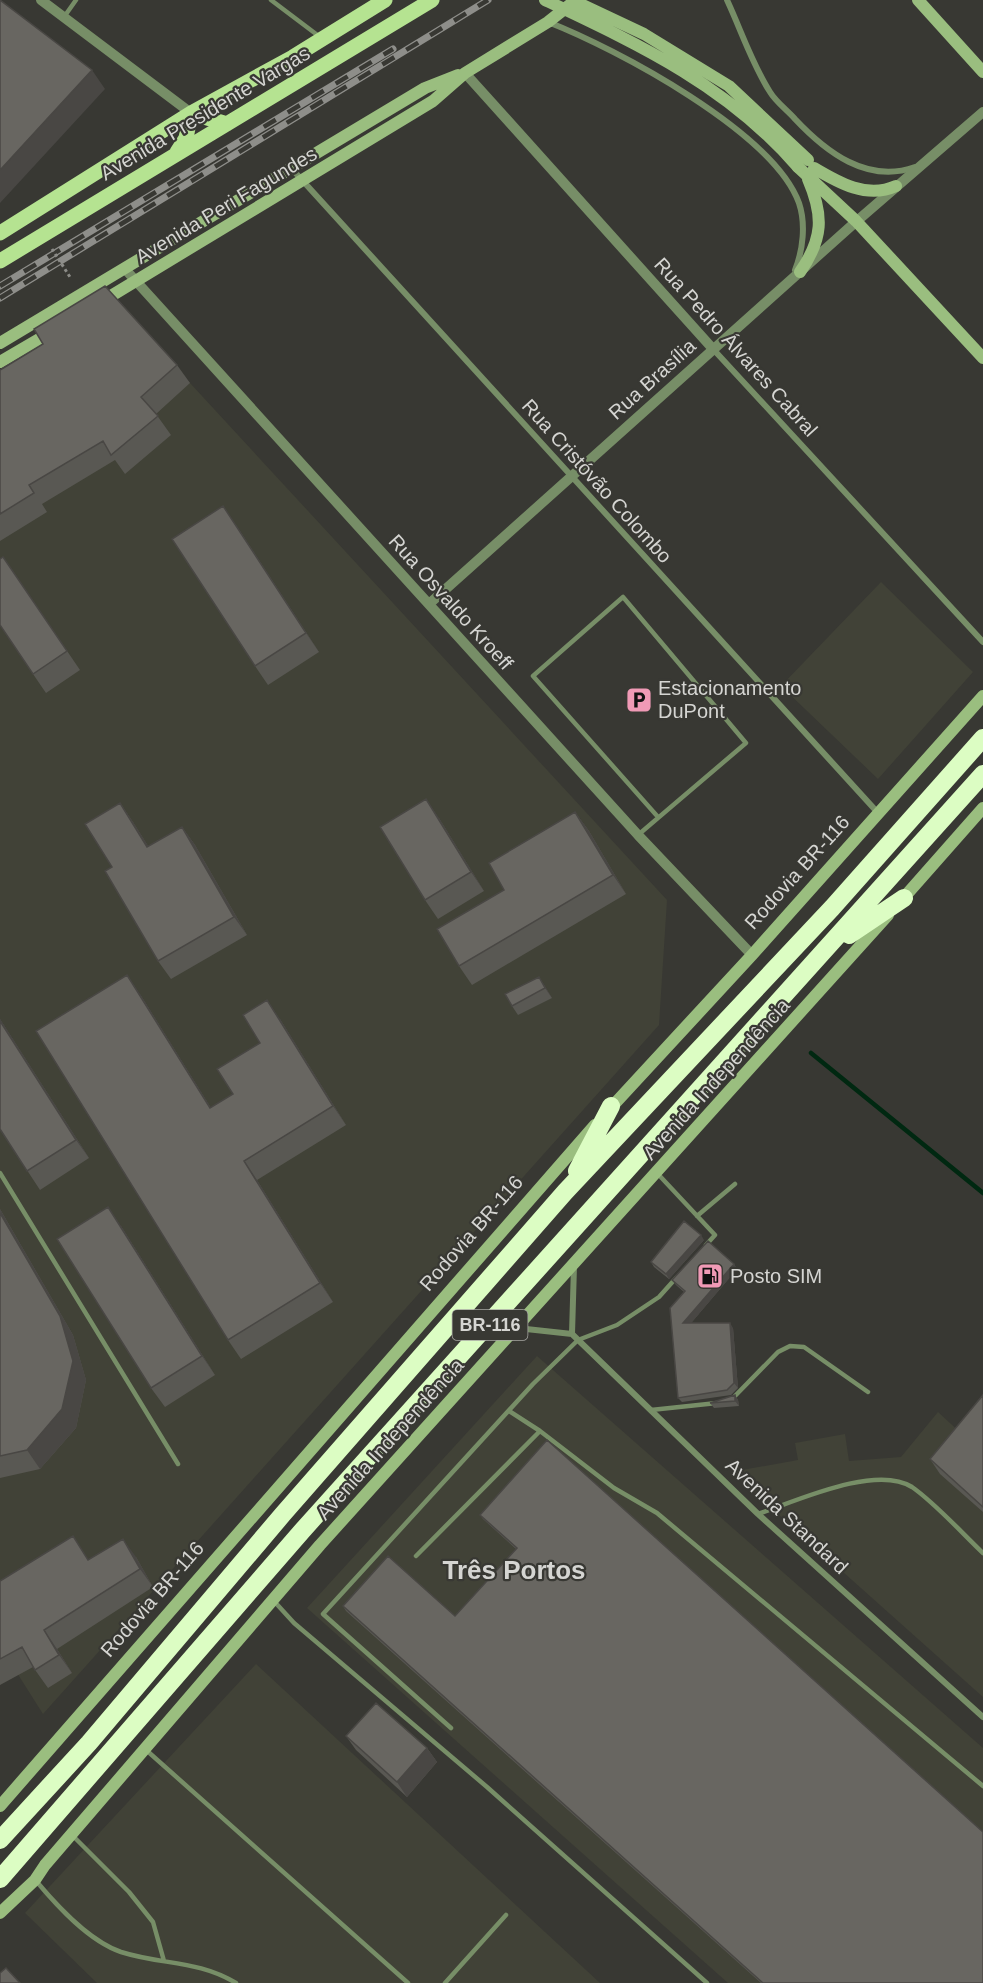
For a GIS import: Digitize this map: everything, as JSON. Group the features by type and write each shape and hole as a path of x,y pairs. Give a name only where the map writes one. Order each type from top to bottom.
{"highway":[{"name":"BR-116","path":"0,1840 88,1743 283,1514 565,1192 832,908 983,738"},
{"name":"BR-116","path":"0,1879 302,1531 983,774"},
{"path":"825,951 904,898"},
{"path":"565,1192 611,1106"}],"main road":[{"name":"Avenida Presidente Vargas","path":"0,233 191,113 386,0"},
{"name":"Avenida Presidente Vargas","path":"0,261 432,0"},
{"path":"545,0 626,37 677,65 730,102 784,151 806,167 840,183 864,190 887,190 896,186"},
{"path":"573,0 644,34 729,86 983,358"},
{"name":"Avenida Peri Fagundes","path":"87,310 303,182 433,101 465,73 548,22 573,0"},
{"path":"918,0 983,72"},
{"name":"Avenida Peri Fagundes","path":"0,343 292,170 425,88 465,73"},
{"path":"176,154 186,138 191,113 227,124"},
{"path":"796,275 810,258 820,232 806,167"},
{"path":"0,362 68,322"},
{"name":"Rodovia BR-116","path":"0,1806 611,1106 752,955 983,696"},
{"name":"Avenida Independência","path":"0,1913 35,1880 71,1834 273,1599 983,808"}],"street":[{"path":"41,0 191,113"},
{"path":"727,0 771,94 818,142 841,159 863,168 895,171 922,165"},
{"path":"548,22 577,33 711,110 766,157 780,172 799,204 802,222 801,255 796,275"},
{"name":"Rua Pedro Álvares Cabral","path":"465,73 713,349 983,642"},
{"name":"Rua Brasília","path":"429,604 856,221 983,112"},
{"name":"Rua Cristóvão Colombo","path":"292,170 879,814"},
{"name":"Rua Osvaldo Kroeff","path":"125,269 638,835 752,955"},
{"path":"517,1328 572,1334 574,1266"},
{"name":"Avenida Standard","path":"572,1334 758,1514 983,1717"}],"lane":[{"path":"64,17 76,0"},
{"path":"271,0 322,39"},
{"path":"638,835 746,743 623,597 533,676 657,817"},
{"path":"0,1173 178,1464"},
{"path":"657,1173 715,1236 699,1253"},
{"path":"697,1216 735,1184"},
{"path":"451,1728 323,1614 508,1411 578,1340 616,1325 651,1303 683,1271"},
{"path":"651,1410 712,1404 733,1399 778,1352 790,1346 804,1347 868,1392"},
{"path":"508,1411 540,1431 614,1488 657,1513 983,1786"},
{"path":"416,1556 540,1431"},
{"path":"758,1514 858,1481 890,1478 912,1487 983,1553"},
{"path":"273,1599 294,1623 478,1779 707,1983"},
{"path":"144,1748 408,1983"},
{"path":"71,1834 129,1892 153,1922 164,1961"},
{"path":"35,1880 93,1938 120,1952 215,1970 236,1983"},
{"path":"445,1983 506,1916"}],"path":[{"path":"52,249 70,277"}],"shaded area":[{"path":"118,305 667,900 659,1025 43,1714 0,1646 0,375"},
{"path":"881,582 973,672 878,779 781,686"},
{"path":"537,1356 983,1748 983,1983 728,1983 307,1608"},
{"path":"938,1412 964,1436 983,1413 983,1697 731,1472 798,1460 795,1443 845,1434 849,1461 901,1457"},
{"path":"256,1664 600,1983 97,1983 25,1913"}],"building":[{"path":"0,0 92,70 0,170"},
{"path":"105,286 177,365 141,397 158,416 111,455 103,441 29,485 34,493 0,514 0,370 43,344 34,329"},
{"path":"223,506 306,633 255,666 172,539"},
{"path":"3,557 67,651 33,674 0,625 0,559"},
{"path":"426,799 471,872 425,900 380,827"},
{"path":"120,803 147,847 182,827 234,917 158,961 105,871 112,867 85,824"},
{"path":"575,812 613,875 459,966 437,929 504,890 489,863"},
{"path":"127,975 210,1108 233,1094 217,1069 260,1043 243,1015 267,1000 333,1106 244,1161 320,1283 228,1340 36,1031"},
{"path":"539,977 545,988 512,1006 505,994"},
{"path":"0,1021 76,1140 27,1171 0,1129"},
{"path":"108,1207 202,1356 151,1388 57,1239"},
{"path":"0,1213 60,1316 73,1361 62,1409 27,1450 0,1456"},
{"path":"684,1221 701,1235 666,1274 651,1262"},
{"path":"708,1241 734,1264 683,1323 730,1323 734,1383 727,1390 678,1398 670,1308 685,1291 672,1280"},
{"path":"735,1395 735,1401 710,1403"},
{"path":"983,1395 983,1507 930,1459"},
{"path":"547,1440 983,1832 983,1983 763,1983 343,1606 388,1556 455,1616 517,1548 480,1515"},
{"path":"73,1536 88,1560 123,1539 140,1569 44,1630 59,1655 35,1670 22,1647 0,1659 0,1581"},
{"path":"376,1703 427,1748 397,1782 346,1736"},
{"path":"6,1968 20,1983 0,1983 0,1973"}],"waterway":[{"path":"811,1053 983,1193"}],"railway":[{"path":"0,298 488,0"},
{"path":"0,286 393,49"}],"place":[{"name":"Estacionamento DuPont","path":"639,700"},
{"name":"Posto SIM","path":"710,1276"}],"district":[{"name":"Três Portos","path":"514,1570"}]}
